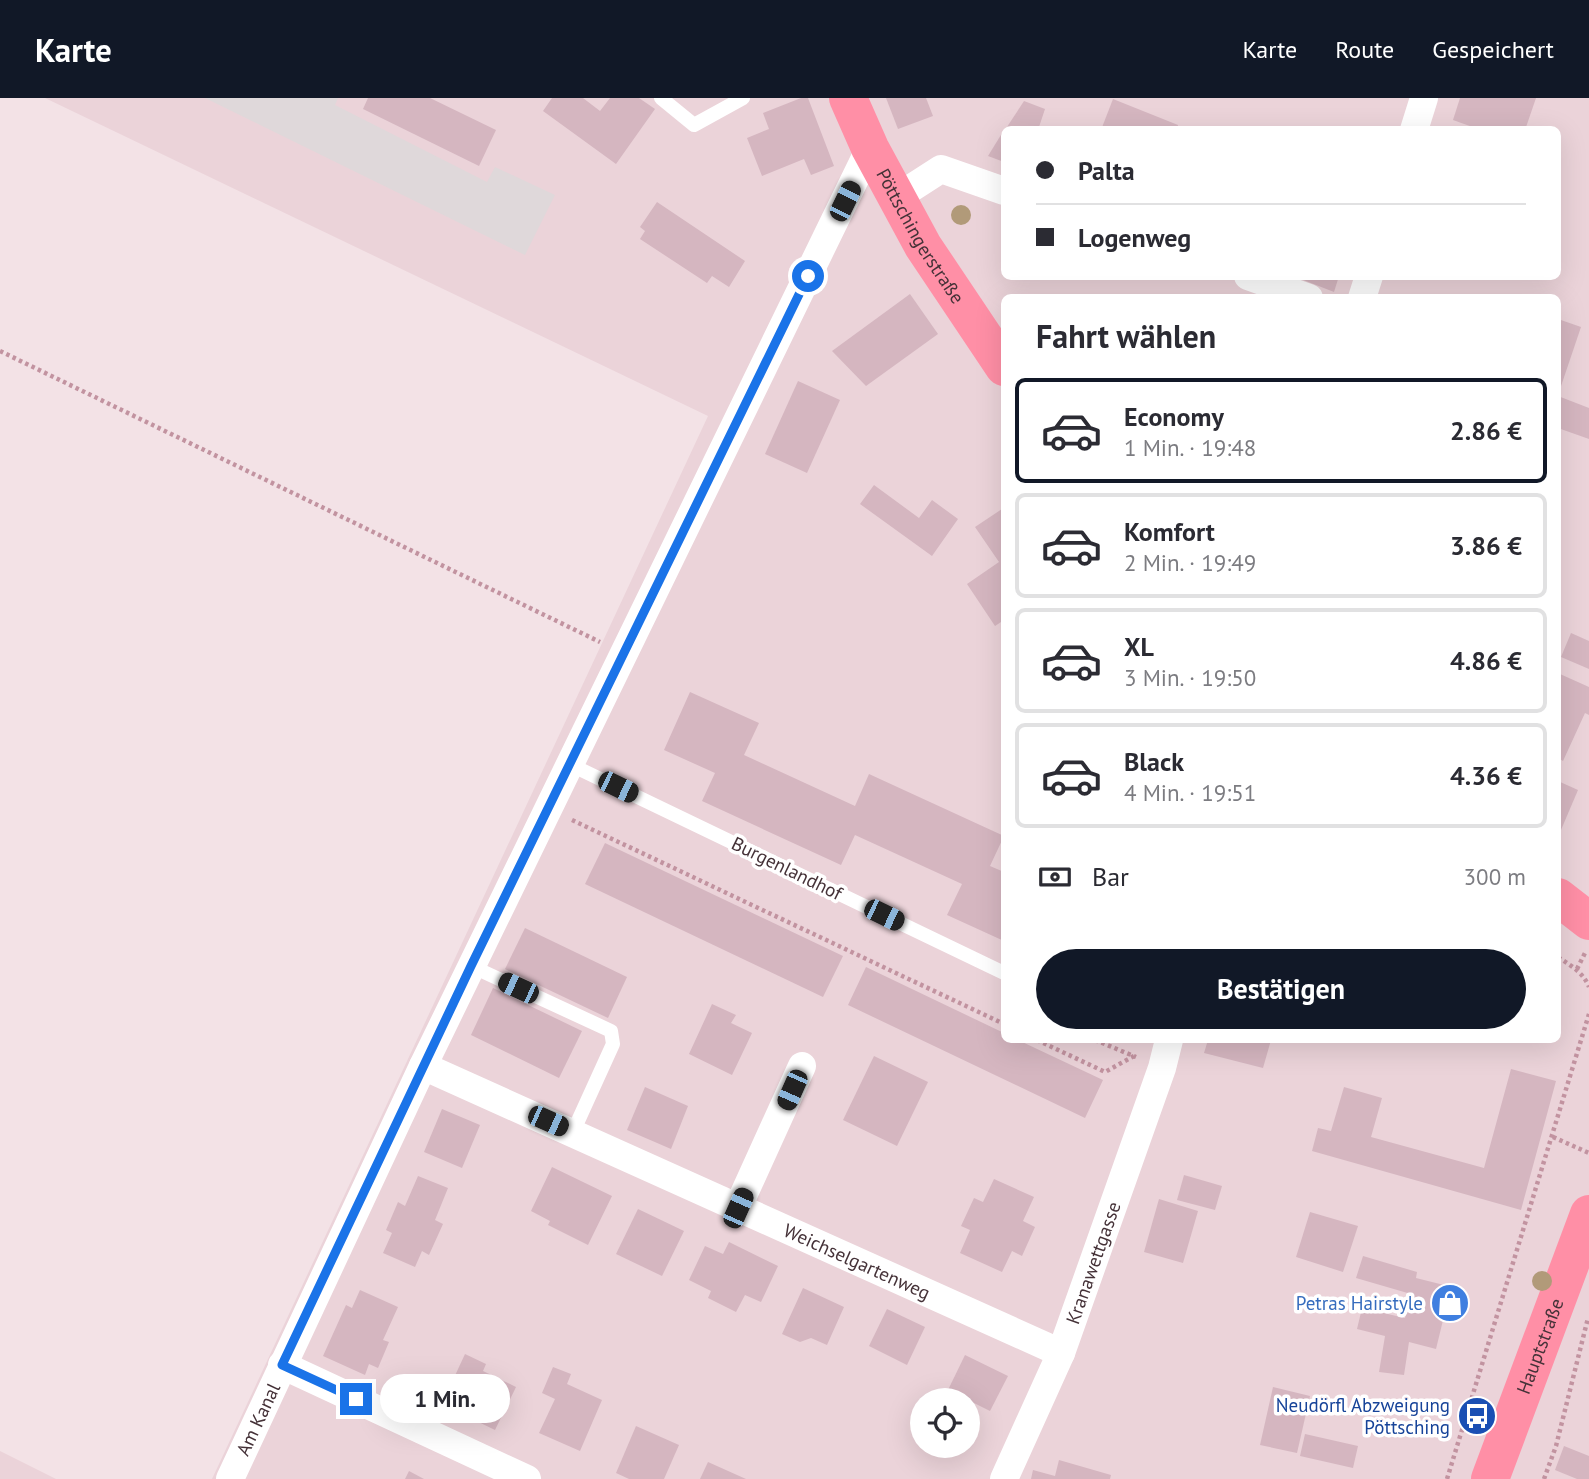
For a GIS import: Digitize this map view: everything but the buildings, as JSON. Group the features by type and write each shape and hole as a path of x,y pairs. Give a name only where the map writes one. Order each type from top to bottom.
{"main road":[{"name":"Pöttschingerstraße","path":"848,98 870,148 923,246 1001,363"},
{"path":"1561,901 1588,935"},
{"name":"Hauptstraße","path":"1490,1479 1589,1214"}],"street":[{"path":"1415,126 1424,98"},
{"name":"Am Kanal","path":"230,1479 471,966 870,148"},
{"path":"896,198 941,169 1001,190"},
{"path":"1259,280 1298,294"},
{"name":"Kranawettgasse","path":"1004,1479 1061,1353 1162,1068 1168,1043"},
{"name":"Weichselgartenweg","path":"423,1066 1061,1353"},
{"path":"738,1208 802,1066"},
{"path":"282,1365 527,1479"}],"lane":[{"path":"661,98 694,125 743,98"},
{"name":"Burgenlandhof","path":"569,764 1001,972"},
{"path":"471,966 611,1031 613,1044 573,1132"}],"path":[{"path":"0,351 623,653"},
{"path":"548,808 1001,1023"},
{"path":"1577,970 1588,935"},
{"path":"1561,959 1577,970 1589,987"},
{"path":"1447,1479 1589,1014"},
{"path":"1043,1043 1105,1072 1134,1056"},
{"path":"1102,1043 1162,1068"},
{"path":"1553,1137 1589,1153"},
{"path":"1544,1479 1556,1446 1589,1316"}],"shaded area":[{"path":"45,98 1589,98 1589,1479 212,1479 708,416"},
{"path":"205,98 338,98 335,105 487,182 495,167 555,195 525,255"},
{"path":"0,1451 56,1479 0,1479"}],"place":[{"name":"Petras Hairstyle","path":"1450,1303"},
{"name":"Neudörfl Abzweigung Pöttsching","path":"1477,1416"}],"route":[{"path":"356,1399 282,1365 471,966 808,276"}]}
